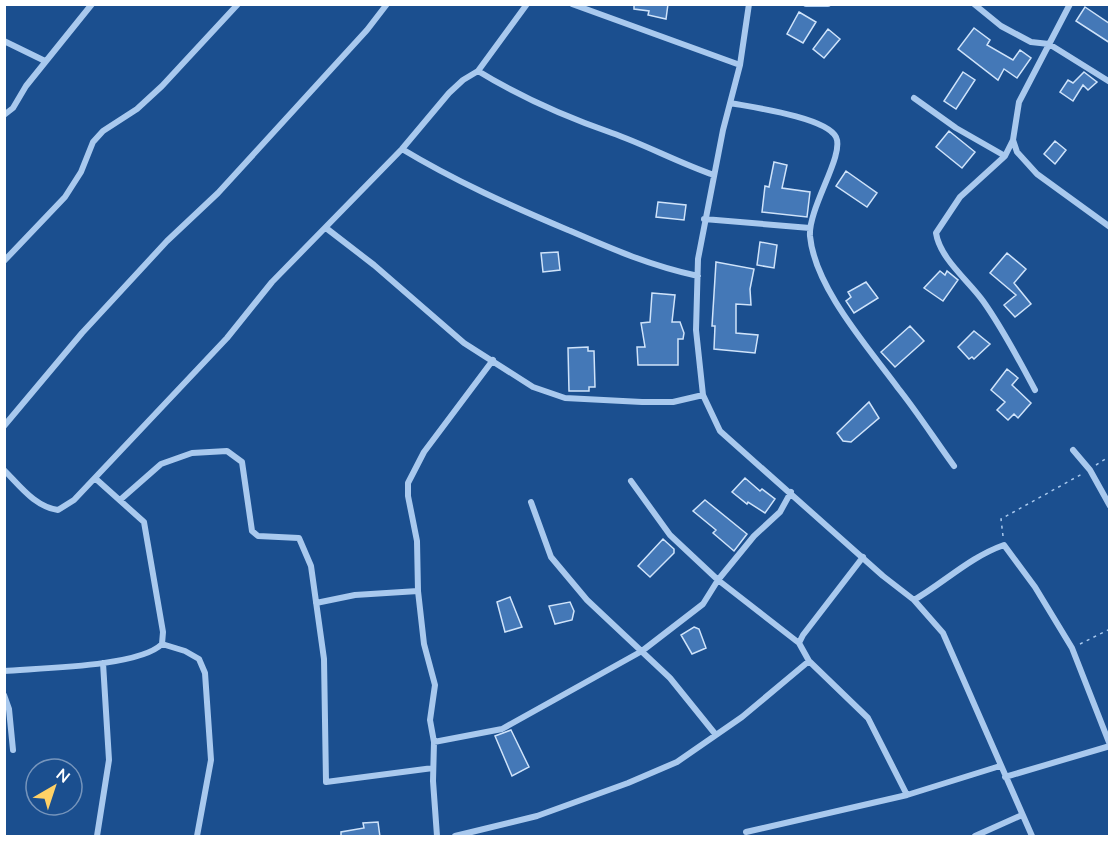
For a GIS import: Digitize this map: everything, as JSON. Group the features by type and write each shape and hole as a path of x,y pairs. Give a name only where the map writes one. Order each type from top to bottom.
{"street":[{"path":"4,115 13,108 45,61 92,4"},
{"path":"4,261 65,197 81,172 93,142 103,131 145,102 211,36 238,4"},
{"path":"4,426 82,333 167,241 218,193 367,30 387,4"},
{"path":"4,470 36,502 49,509 58,510 74,500 226,338 272,282 402,149 448,93 478,71 527,4"},
{"path":"573,4 740,65"},
{"path":"749,4 740,65 704,219 698,276 696,330 703,395 720,431 765,473 792,492 914,600 943,633 1032,837"},
{"path":"807,4 828,4"},
{"path":"974,4 1001,26 1031,42 1049,44 1110,82"},
{"path":"1035,390 1002,329 984,301 948,258 937,241 936,233 960,198 1005,156 1012,140 1018,102 1070,4"},
{"path":"4,41 45,61"},
{"path":"478,71 514,93 583,125 612,133 714,175"},
{"path":"914,98 956,128 1005,156"},
{"path":"730,103 774,111 804,120 831,130 836,136 838,150 818,195 810,228 812,248 820,271 845,321 869,348 954,466"},
{"path":"1012,140 1017,152 1031,168 1110,227"},
{"path":"402,149 447,176 607,248 645,263 698,276"},
{"path":"704,219 810,228"},
{"path":"326,228 374,265 464,343 532,387 565,398 674,402 703,395"},
{"path":"437,837 434,815 434,742 430,720 435,685 424,644 418,591 417,541 408,496 408,483 424,452 493,360"},
{"path":"1073,450 1090,470 1110,506"},
{"path":"120,500 161,464 192,453 227,451 242,462 252,531 258,536 299,538 311,566 324,659 326,782 434,768"},
{"path":"96,478 140,516 147,529 150,568 163,632 162,644"},
{"path":"631,481 670,535 718,580 799,643 809,661 868,718 907,795"},
{"path":"434,742 502,729 642,651 703,604 718,580 754,536 780,512 792,492"},
{"path":"531,502 551,557 587,600 687,697 716,735"},
{"path":"914,600 939,585 971,559 1004,545 1035,587 1072,648 1110,746 1005,777"},
{"path":"799,643 802,635 863,557"},
{"path":"316,603 355,595 418,591"},
{"path":"4,671 103,663 142,654 162,644 185,651 199,659 205,673 212,760 197,837"},
{"path":"455,837 537,816 628,783 677,762 742,717 809,661"},
{"path":"97,837 109,760 103,663"},
{"path":"4,695 9,709 13,750"},
{"path":"746,832 907,795 1000,766"},
{"path":"975,837 1022,815"}],"path":[{"path":"1004,545 1001,519 1090,470 1110,456"},
{"path":"1072,648 1110,629"}],"building":[{"path":"634,4 668,4 666,19 648,15 649,11 634,9"},
{"path":"1085,7 1110,24 1110,43 1076,21"},
{"path":"799,12 816,22 803,43 787,34"},
{"path":"974,28 990,40 987,45 1013,60 1020,50 1031,58 1017,78 1004,69 998,80 958,49"},
{"path":"828,29 840,39 824,58 813,49"},
{"path":"963,72 975,80 956,109 944,101"},
{"path":"1084,72 1097,82 1088,90 1083,85 1073,101 1060,92 1068,80 1073,83"},
{"path":"949,131 975,152 962,168 936,147"},
{"path":"1055,141 1066,150 1055,164 1044,154"},
{"path":"774,162 787,165 782,188 810,192 807,217 762,212 765,186 769,187"},
{"path":"846,171 877,193 867,207 836,186"},
{"path":"658,202 686,205 684,220 656,217"},
{"path":"760,242 777,245 774,268 757,265"},
{"path":"558,252 560,270 543,272 541,253"},
{"path":"1007,253 1026,269 1014,283 1031,304 1015,317 1004,305 1016,295 990,273"},
{"path":"716,262 754,269 750,289 751,305 736,304 736,333 758,335 755,353 714,349 715,326 712,326"},
{"path":"940,271 945,275 947,271 958,280 943,301 924,288"},
{"path":"866,282 878,298 854,313 846,301 851,297 848,292"},
{"path":"652,293 675,295 672,322 680,322 684,333 683,339 678,339 678,365 638,365 637,347 645,347 641,323 650,322"},
{"path":"910,326 924,341 895,367 881,352"},
{"path":"974,331 990,344 974,359 972,357 969,359 958,347"},
{"path":"588,347 588,351 594,351 595,387 589,387 589,391 569,391 568,348"},
{"path":"1007,369 1018,378 1012,385 1031,403 1018,418 1014,414 1008,420 997,410 1005,402 991,390"},
{"path":"869,402 879,418 851,442 843,441 837,433"},
{"path":"745,478 760,491 762,489 775,499 765,513 748,502 747,504 732,492"},
{"path":"705,500 747,534 734,551 713,533 716,530 693,511"},
{"path":"663,539 674,549 674,553 650,577 638,566"},
{"path":"510,597 522,627 505,632 497,602"},
{"path":"570,602 574,611 572,620 555,624 549,606"},
{"path":"694,627 699,629 706,648 692,654 681,635"},
{"path":"511,730 529,767 512,776 495,736"},
{"path":"378,822 380,837 341,837 341,832 364,828 363,823"}]}
